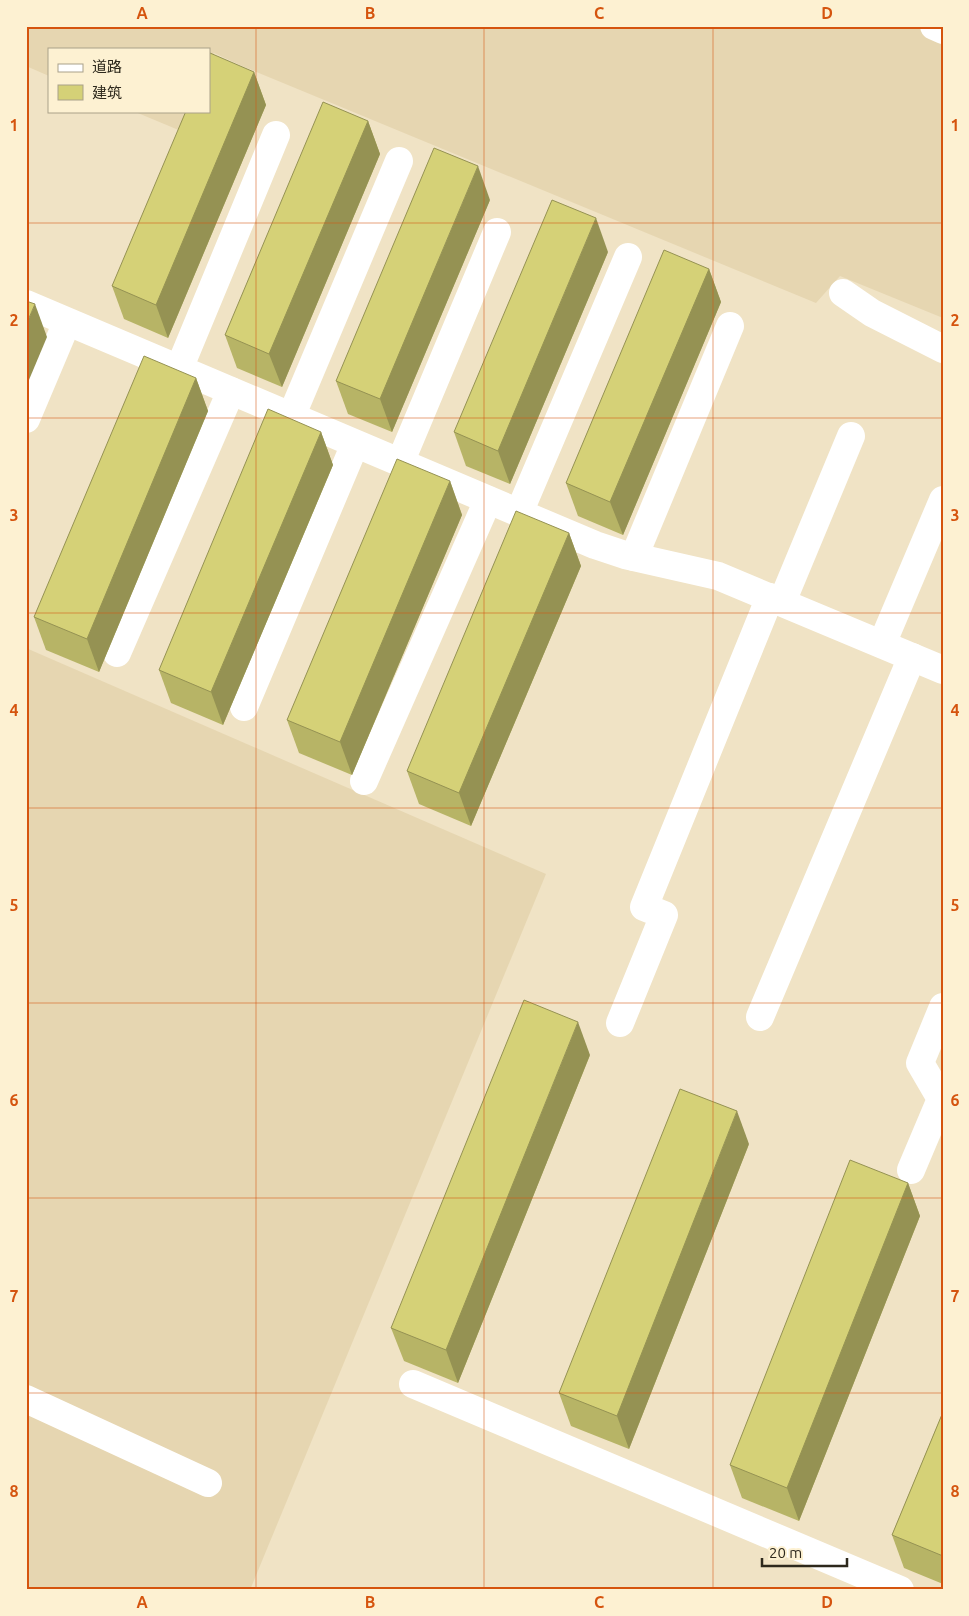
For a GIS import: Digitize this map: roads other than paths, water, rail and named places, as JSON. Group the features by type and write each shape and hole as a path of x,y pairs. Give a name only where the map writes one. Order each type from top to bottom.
{"street":[{"path":"934,26 943,30"},
{"path":"179,369 276,135"},
{"path":"292,417 399,161"},
{"path":"400,463 497,232"},
{"path":"519,513 628,257"},
{"path":"843,293 872,313 943,349"},
{"path":"26,304 595,545 634,557 718,576 943,670"},
{"path":"26,419 67,322"},
{"path":"634,557 730,326"},
{"path":"117,654 230,391"},
{"path":"620,1022 664,914 644,907 776,599 850,436"},
{"path":"244,707 355,444"},
{"path":"364,781 488,500"},
{"path":"882,644 943,500"},
{"path":"760,1017 912,657"},
{"path":"912,1170 941,1099 920,1062 943,1007"},
{"path":"413,1384 900,1590"},
{"path":"26,1399 208,1483"}]}
